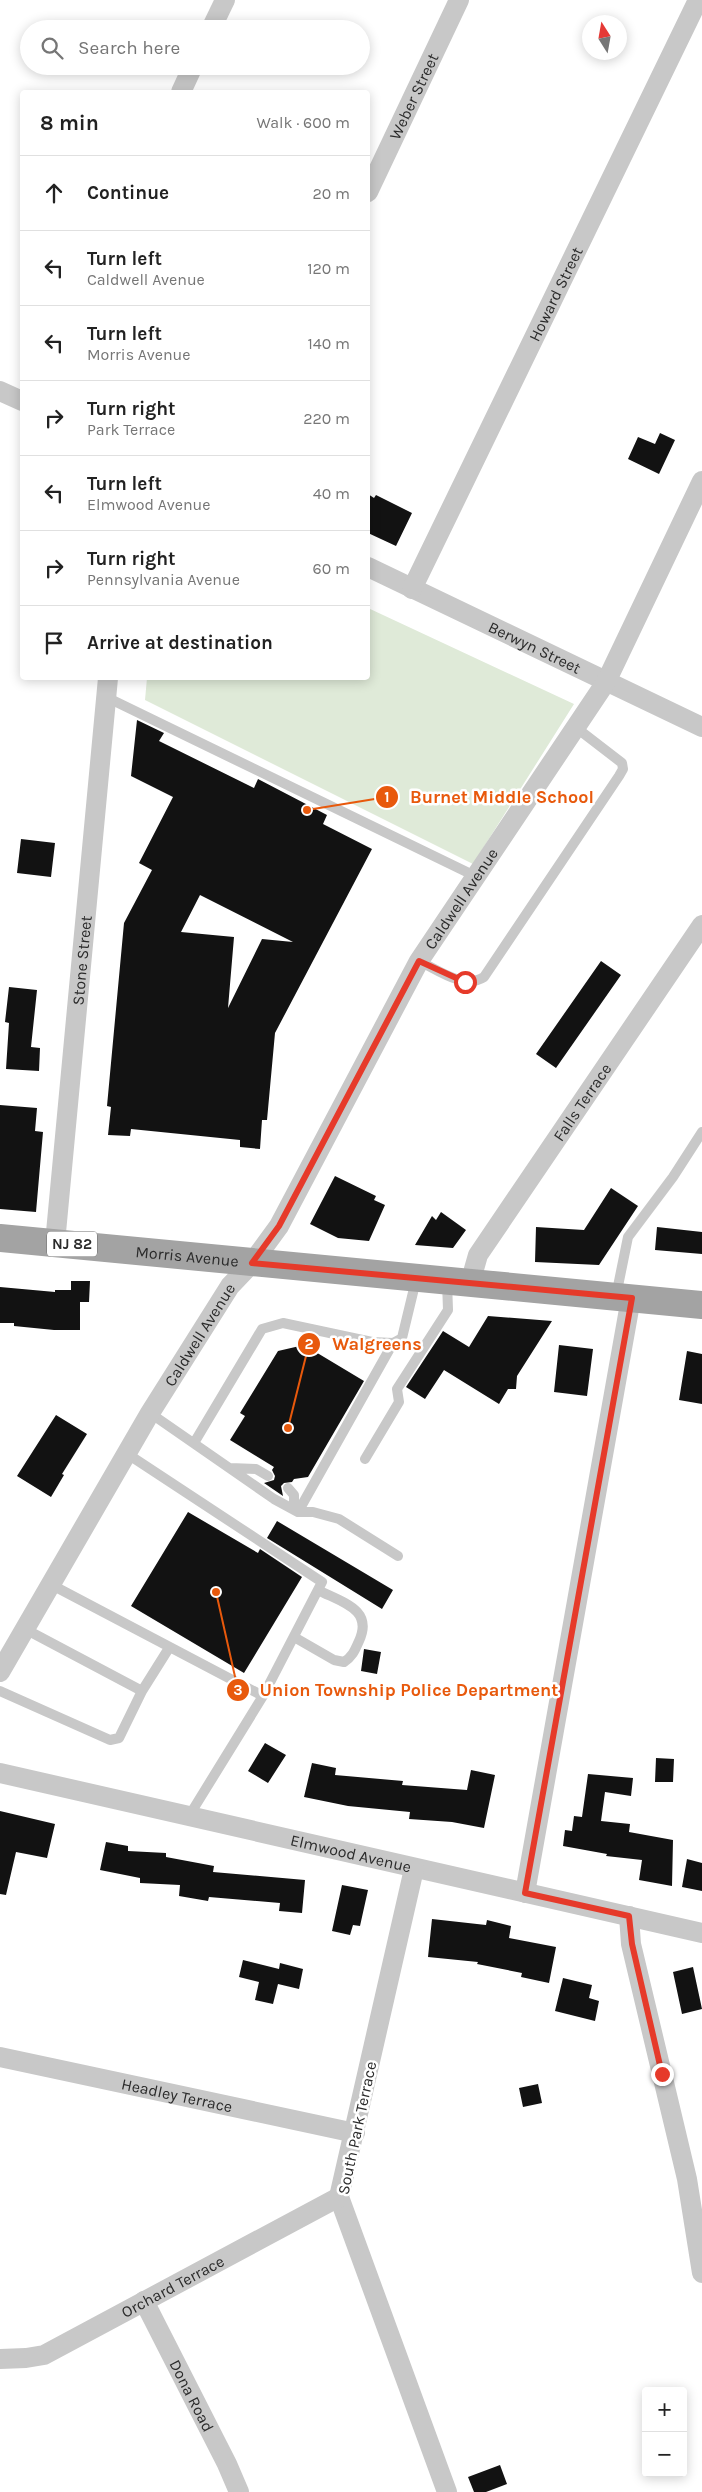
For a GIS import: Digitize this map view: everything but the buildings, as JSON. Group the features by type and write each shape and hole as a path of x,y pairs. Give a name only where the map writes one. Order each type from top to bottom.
{"main road":[{"name":"Morris Avenue","path":"0,1238 702,1306"}],"street":[{"path":"216,20 225,0"},
{"name":"Weber Street","path":"370,188 460,0"},
{"name":"Howard Street","path":"412,588 698,0"},
{"path":"182,90 189,75"},
{"path":"0,390 20,400"},
{"name":"Caldwell Avenue","path":"0,1672 150,1413 230,1286 252,1263 279,1226 419,961 574,726 606,682 702,481"},
{"name":"Berwyn Street","path":"370,569 702,727"},
{"name":"Stone Street","path":"56,1242 107,687"},
{"name":"Falls Terrace","path":"459,1282 702,925"},
{"path":"525,1893 624,1298"},
{"name":"Elmwood Avenue","path":"0,1773 414,1869 702,1932"},
{"name":"South Park Terrace","path":"414,1869 339,2197 447,2492"},
{"path":"629,1916 632,1944 687,2178 702,2273"},
{"name":"Headley Terrace","path":"0,2057 355,2133"},
{"name":"Orchard Terrace","path":"0,2359 44,2355 339,2197"},
{"name":"Dona Road","path":"144,2301 227,2464 239,2492"}],"lane":[{"path":"107,687 475,876"},
{"path":"419,961 465,982 476,982 484,977 614,784 623,769 622,763 574,726"},
{"path":"624,1298 628,1237 673,1177 702,1132"},
{"path":"296,1511 393,1343 402,1338 416,1278"},
{"path":"365,1459 399,1402 397,1389 448,1310 459,1282"},
{"path":"194,1443 262,1330 283,1323 372,1342 393,1343"},
{"path":"150,1413 274,1499 296,1511 313,1512 339,1519 398,1556"},
{"path":"126,1453 358,1612 364,1620 364,1630 352,1656 344,1662 334,1660 294,1637"},
{"path":"230,1468 256,1469 268,1476"},
{"path":"288,1488 294,1495 296,1511"},
{"path":"50,1584 263,1696"},
{"path":"189,1816 263,1696 320,1586"},
{"path":"25,1628 142,1691"},
{"path":"0,1691 110,1740 119,1738 142,1691 169,1648"}],"green space":[{"path":"370,609 574,704 473,864 145,700 147,680 370,680"}],"place":[{"name":"Burnet Middle School","path":"307,810"},
{"name":"Walgreens","path":"288,1428"},
{"name":"Union Township Police Department","path":"216,1592"}],"route":[{"path":"465,982 419,961 279,1226 252,1263 632,1298 525,1893 629,1916 632,1944 662,2074"}]}
